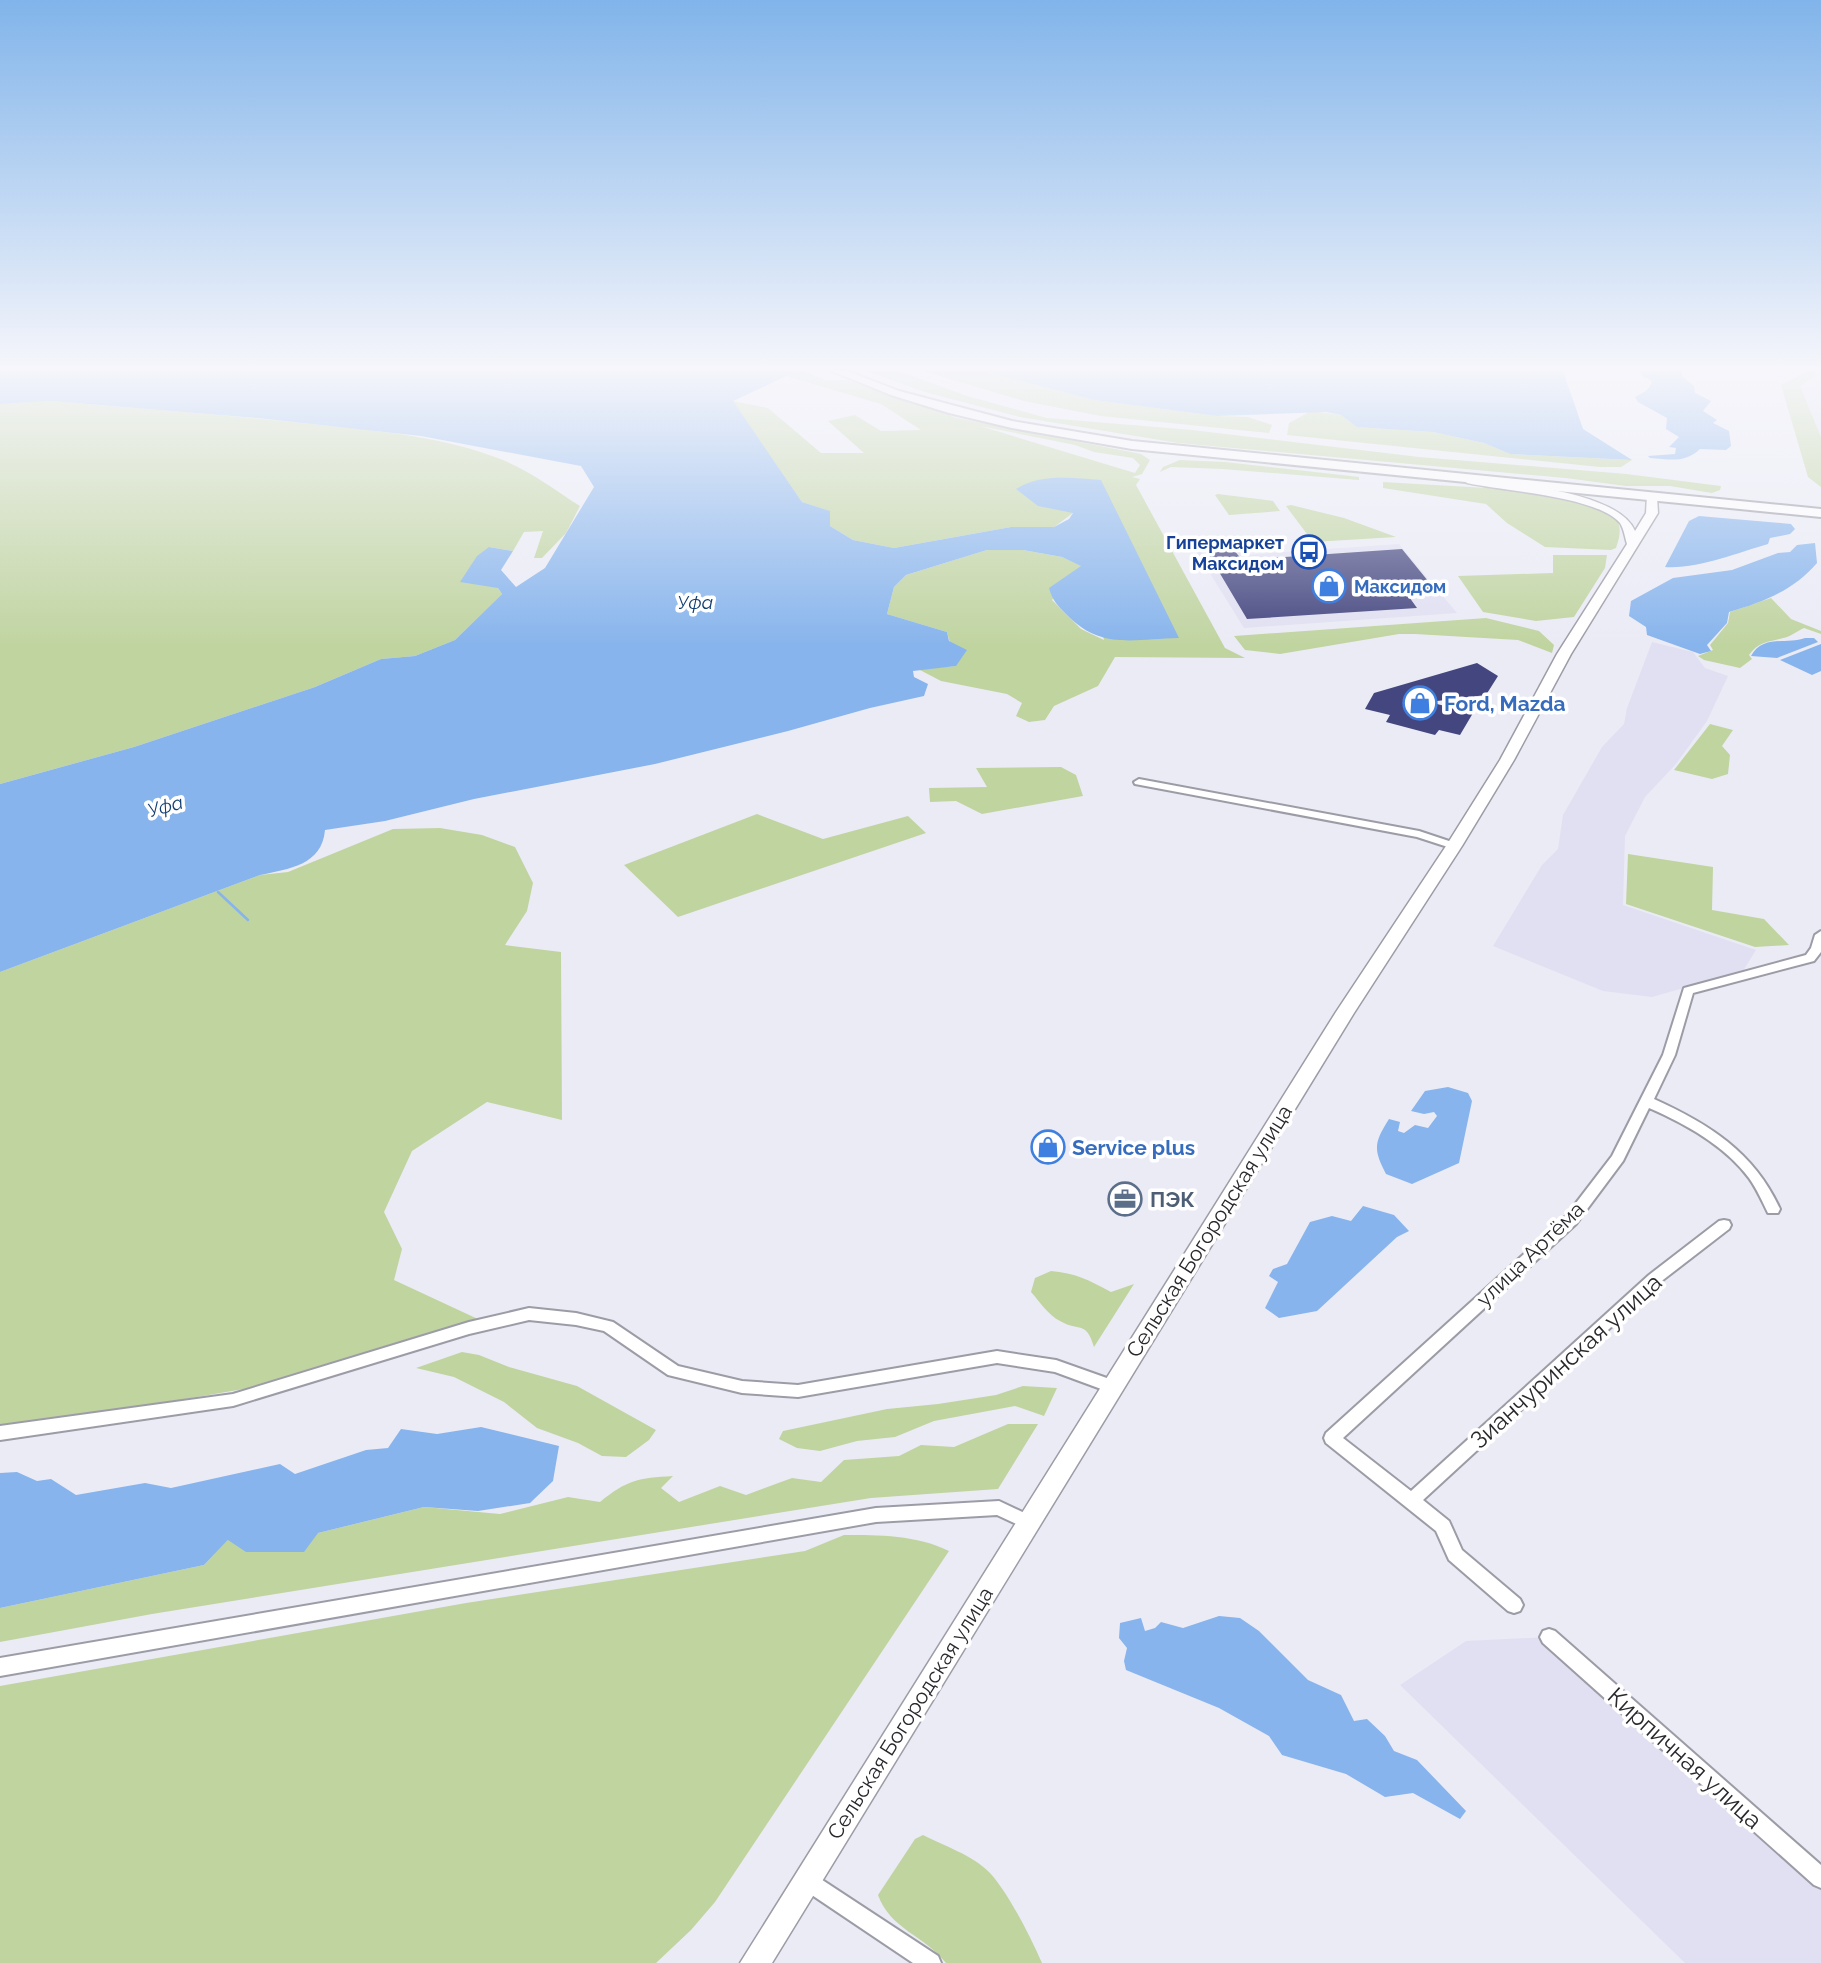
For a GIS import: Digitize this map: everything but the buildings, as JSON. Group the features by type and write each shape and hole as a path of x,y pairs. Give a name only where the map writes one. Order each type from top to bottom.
{"main road":[{"path":"1288,463 1821,513"},
{"path":"1361,463 1569,484 1651,497"},
{"path":"1471,481 1553,495 1604,508 1626,523 1633,546"},
{"name":"Сельская Богородская улица","path":"755,1963 1345,1012 1507,760 1564,653 1652,513 1651,497"}],"street":[{"path":"1139,782 1419,834 1454,846"},
{"name":"улица Артёма","path":"1411,1501 1332,1438 1571,1220 1618,1158 1669,1055 1688,991 1810,958 1817,949 1821,935"},
{"path":"1646,1101 1665,1109 1709,1136 1744,1163 1766,1190 1773,1209"},
{"name":"Зианчуринская улица","path":"1411,1501 1654,1279 1724,1225"},
{"path":"0,1433 233,1400 468,1328 529,1314 576,1319 608,1326 674,1371 742,1387 798,1391 997,1357 1056,1366 1112,1387"},
{"path":"1411,1501 1443,1526 1455,1555 1514,1605"},
{"path":"0,1667 876,1515 999,1508 1027,1522"},
{"name":"Кирпичная улица","path":"1549,1637 1821,1878"},
{"path":"807,1880 931,1963"}],"shaded area":[{"name":"Максидом","path":"1223,542 1238,547 1243,555 1399,544 1457,613 1244,628 1196,551 1202,544"},
{"path":"1652,642 1693,652 1705,668 1728,676 1707,721 1676,764 1645,797 1625,836 1623,905 1756,950 1743,971 1652,997 1603,991 1493,946 1542,865 1558,849 1563,815 1602,747 1624,724 1627,708"},
{"path":"1549,1637 1821,1879 1821,1963 1685,1963 1400,1685 1466,1641"}],"green space":[{"path":"0,463 510,463 580,506 566,533 542,558 534,558 543,531 524,532 513,551 489,547 498,588 502,594 455,640 415,656 381,659 315,687 134,747 0,784"},
{"path":"775,463 1101,463 1135,473 1140,465 1138,463 1149,463 1142,474 1132,477 1140,479 1136,485 1225,648 1245,658 1115,657 1098,686 1054,706 1045,720 1029,722 1016,716 1022,703 1007,694 941,681 918,669 956,666 947,632 887,614 894,587 906,575 987,550 1023,550 1062,557 1082,566 1052,600 1081,629 1104,640 1073,513 1054,527 1011,527 894,548 853,540 830,526 829,511 802,502"},
{"path":"1174,463 1230,463 1359,477 1359,480 1223,469 1171,467 1160,472 1163,467"},
{"path":"1395,463 1487,463 1626,474 1721,486 1720,490 1712,493 1670,486 1626,486"},
{"path":"1557,463 1628,463 1621,467"},
{"path":"1804,463 1821,463 1821,487 1808,477"},
{"path":"1383,482 1505,489 1594,506 1614,517 1619,526 1619,539 1616,548 1611,550 1545,547 1507,523 1486,504 1383,488"},
{"path":"1215,495 1273,501 1280,511 1229,515"},
{"path":"1286,506 1344,518 1396,537 1313,542"},
{"path":"1553,555 1607,555 1605,568 1574,617 1536,621 1483,612 1458,576 1553,573"},
{"path":"1771,598 1791,619 1821,631 1821,634 1804,628 1764,643 1752,651 1749,655 1752,659 1740,668 1704,660 1698,656 1713,650 1710,645 1728,623 1730,612"},
{"path":"1486,618 1539,631 1554,645 1552,653 1518,640 1399,634 1280,654 1245,650 1234,636"},
{"path":"1710,724 1733,730 1722,746 1730,755 1728,774 1712,779 1674,770"},
{"path":"1061,767 1076,775 1083,796 982,814 956,801 930,802 929,788 987,787 976,768"},
{"path":"757,814 823,839 908,816 926,833 678,917 624,865"},
{"path":"440,828 482,835 515,847 533,883 527,911 505,945 561,952 562,1120 487,1102 412,1151 384,1212 402,1249 394,1280 480,1320 255,1387 0,1431 0,972 260,875 288,872 393,829"},
{"path":"1628,854 1713,867 1712,910 1764,919 1789,945 1755,947 1626,904"},
{"path":"1051,1271 1082,1278 1111,1292 1134,1284 1094,1347 1085,1330 1056,1318 1031,1292 1035,1278"},
{"path":"462,1352 577,1386 656,1430 649,1440 626,1457 602,1456 578,1443 537,1428 504,1402 454,1377 416,1368"},
{"path":"1023,1386 1057,1388 1044,1416 1015,1406 934,1421 895,1437 857,1441 820,1451 797,1448 779,1439 783,1431 887,1409 996,1395"},
{"path":"1008,1424 1038,1424 998,1489 871,1498 152,1614 0,1642 0,1608 204,1565 228,1540 318,1533 424,1507 500,1514 568,1497 600,1502 626,1485 642,1479 661,1477 673,1476 661,1488 679,1502 720,1486 746,1495 792,1478 821,1482 844,1460 899,1456 921,1445 954,1447"},
{"path":"844,1535 911,1539 949,1551 715,1902 691,1930 656,1963 0,1963 0,1686 466,1603 805,1551"},
{"path":"923,1835 967,1856 990,1873 1012,1904 1042,1963 946,1963 891,1916 878,1895 915,1839"}],"water":[{"name":"Уфа","path":"563,463 775,463 802,502 830,511 830,526 853,540 894,548 1011,527 1054,527 1069,519 1073,513 1038,506 1016,489 1046,479 1101,480 1179,638 1118,640 1092,634 1061,609 1049,588 1081,566 1062,557 1023,550 987,550 906,575 894,587 887,614 947,632 949,641 967,650 956,666 913,671 914,677 928,684 924,696 655,764 474,799 385,821 325,830 318,851 311,858 293,867 260,875 0,972 0,784 134,747 315,687 381,659 415,656 455,640 502,594 498,588 460,582 477,556 489,547 513,551 501,570 516,587 545,568 594,487 581,466"},
{"path":"1699,516 1791,524 1795,529 1790,534 1770,538 1768,544 1717,560 1691,566 1665,567 1689,521"},
{"path":"1815,543 1817,563 1798,581 1778,594 1729,612 1727,623 1707,645 1711,651 1700,654 1647,635 1646,627 1629,616 1631,601 1673,578 1732,570 1778,553 1790,552 1797,545"},
{"path":"1814,638 1818,642 1777,658 1751,656 1756,649 1768,642"},
{"path":"1821,644 1821,671 1812,675 1780,660"},
{"path":"1448,1087 1468,1093 1472,1101 1459,1163 1412,1184 1386,1174 1377,1146 1380,1134 1389,1119 1400,1122 1398,1131 1404,1133 1415,1125 1428,1128 1437,1116 1434,1112 1424,1114 1411,1111 1425,1091"},
{"path":"1363,1206 1394,1215 1409,1231 1397,1237 1317,1311 1279,1318 1265,1308 1278,1282 1269,1276 1273,1269 1287,1264 1310,1222 1332,1216 1351,1221"},
{"path":"481,1427 559,1446 553,1481 530,1503 478,1511 424,1507 318,1533 304,1552 246,1552 228,1540 204,1565 0,1608 0,1473 17,1472 37,1481 51,1479 76,1495 145,1483 171,1488 280,1464 295,1474 366,1450 388,1448 401,1429 437,1434"},
{"path":"1219,1616 1240,1618 1259,1631 1308,1680 1341,1695 1354,1721 1367,1719 1385,1736 1394,1751 1417,1760 1466,1811 1460,1819 1413,1793 1385,1797 1346,1774 1282,1755 1269,1736 1219,1708 1126,1670 1124,1661 1127,1648 1119,1638 1120,1623 1141,1618 1145,1631 1155,1628 1161,1622 1183,1628"}],"waterway":[{"path":"218,892 248,920"}],"place":[{"name":"Гипермаркет Максидом","path":"1309,552"},
{"name":"Максидом","path":"1329,586"},
{"name":"Ford, Mazda","path":"1420,703"},
{"name":"Service plus","path":"1048,1147"},
{"name":"ПЭК","path":"1125,1199"}]}
